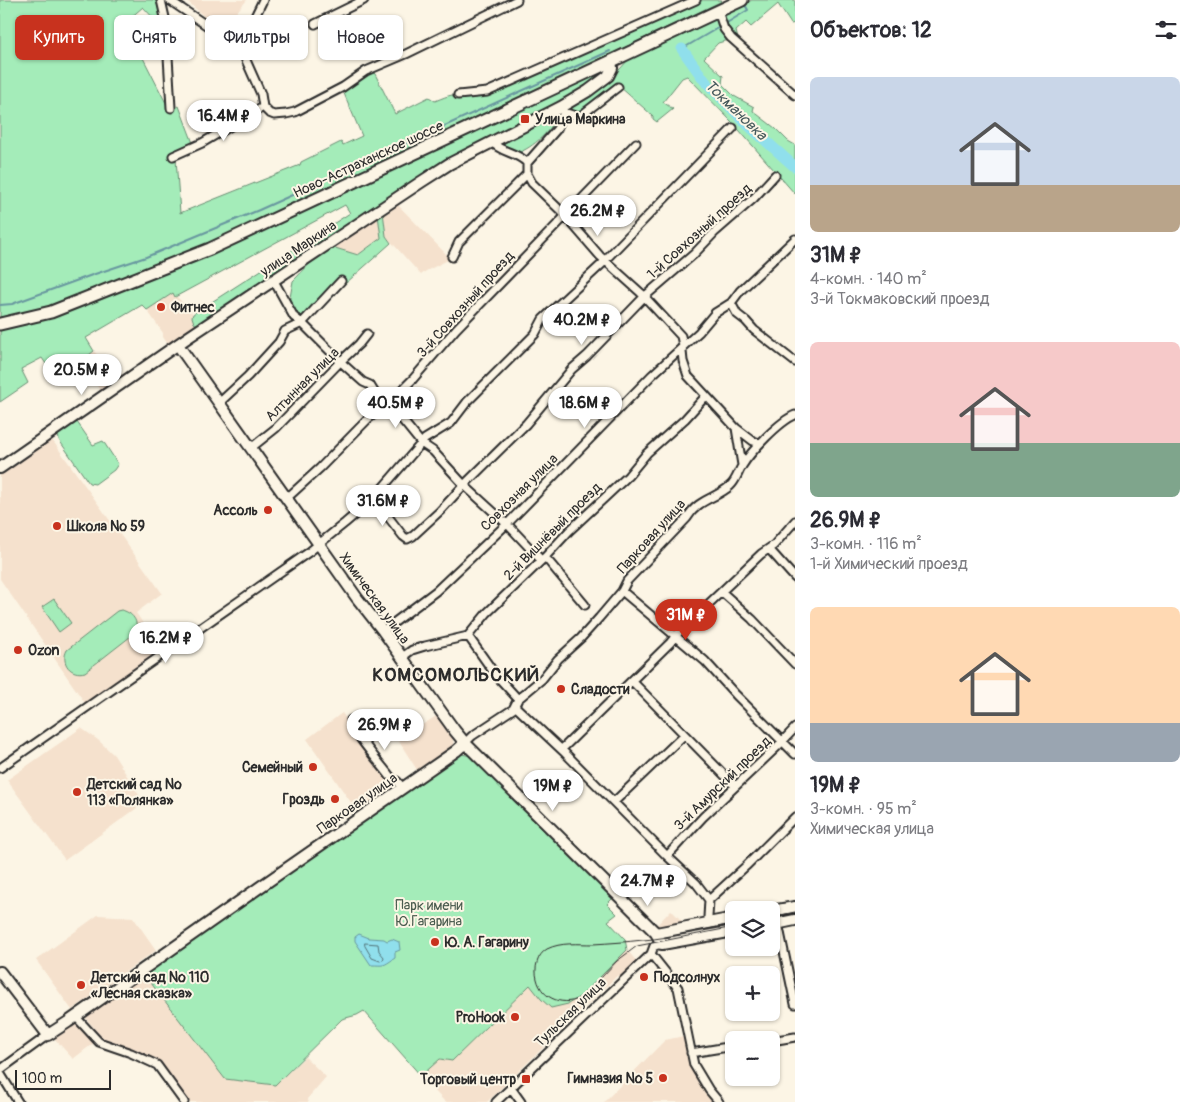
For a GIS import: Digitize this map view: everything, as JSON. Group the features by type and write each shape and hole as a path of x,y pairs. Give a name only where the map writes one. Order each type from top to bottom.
{"main road":[{"name":"Ново-Астраханское шоссе","path":"0,324 51,312 210,249 742,0"}],"street":[{"path":"161,0 166,22 171,108"},
{"path":"169,0 205,24"},
{"path":"256,15 263,0"},
{"path":"315,24 364,0"},
{"path":"246,60 261,94 263,107 269,113 280,115 294,112 343,87 366,71 406,54 517,0"},
{"path":"458,95 488,92 696,0"},
{"path":"718,12 730,38 795,95"},
{"name":"улица Маркина","path":"0,468 178,345 442,168 562,109 608,76 612,68 610,61"},
{"path":"527,163 557,129 562,109 579,117 618,87"},
{"path":"173,156 202,142 263,107"},
{"path":"0,768 309,552 372,500 425,438 451,423 467,402 535,334 542,319 602,264 734,128"},
{"path":"492,142 495,146 522,157 527,163 527,174 532,183 681,336 682,351 688,376 705,396 729,418 736,428 753,441 760,443"},
{"name":"3-й Совхозный проезд","path":"287,498 320,468 368,419 393,402 456,329 564,215 636,143"},
{"path":"452,257 459,242 527,174"},
{"name":"1-й Совхозный проезд","path":"372,500 383,510 400,533 407,539 413,536 526,424 572,369 644,297 754,198 775,175"},
{"name":"Совхозная улица","path":"383,631 436,591 597,432 637,389 699,332 715,313 731,303 740,291 795,238"},
{"path":"274,281 294,317 363,382 370,386 385,406 395,411 421,443 433,451 464,485 543,559 585,605"},
{"path":"219,403 248,376 279,342 285,331 302,323 341,281"},
{"path":"731,303 736,314 795,362"},
{"name":"Алтынная улица","path":"251,448 276,428 367,334"},
{"name":"Химическая улица","path":"178,345 318,544 455,731 656,933"},
{"name":"2-й Вишнёвый проезд","path":"468,636 488,613 569,531 685,419 705,396"},
{"name":"Парковая улица","path":"0,1071 48,1034 76,1017 260,886 456,752 517,703 542,679 558,659 581,638 622,591 627,582 686,518 692,509 730,486 742,465 760,443 788,418 795,415"},
{"path":"736,428 742,465"},
{"path":"562,749 675,637 761,554 769,549 795,521"},
{"path":"769,549 795,578"},
{"path":"622,591 705,661 795,754"},
{"path":"722,592 752,619 795,664"},
{"path":"401,658 412,650 468,636 517,703 667,856 696,883 709,900 709,923"},
{"path":"632,681 735,786"},
{"path":"351,720 352,726 372,753 392,779 397,781 403,788"},
{"name":"3-й Амурский проезд","path":"667,856 795,728"},
{"path":"614,802 684,735"},
{"path":"709,900 795,817"},
{"path":"780,910 795,907"},
{"path":"725,920 656,933 662,944 725,933"},
{"path":"780,923 795,920"},
{"name":"Тульская улица","path":"496,1102 651,954 654,946 662,944"},
{"path":"780,944 795,1004"},
{"path":"651,954 678,988 694,1065 709,1090 719,1102"},
{"path":"0,972 48,1034"},
{"path":"76,1017 99,1042 131,1053 157,1065 184,1102"},
{"path":"780,1040 795,1037"},
{"path":"691,1053 725,1047"},
{"path":"0,1071 18,1102"},
{"path":"511,1088 521,1102"}],"shaded area":[{"path":"186,0 247,0 234,15 205,15 205,17"},
{"path":"396,203 450,259 421,275 386,236 383,212"},
{"path":"378,215 381,238 358,255 332,247"},
{"path":"173,293 190,310 193,314 192,317 199,326 169,346 163,337 163,333 147,310"},
{"path":"94,351 118,382 102,393 80,362"},
{"name":"Школа № 59","path":"50,437 162,593 136,613 162,651 85,703 0,579 0,472"},
{"path":"342,713 396,789 359,814 307,739"},
{"path":"438,715 453,735 453,749 419,773 398,740"},
{"name":"Детский сад № 113 «Полянка»","path":"81,728 114,755 144,803 65,860 7,780"},
{"path":"671,910 686,925 660,928 656,926"},
{"name":"Детский сад № 110 «Лесная сказка»","path":"98,915 133,917 156,950 72,1010 36,960"},
{"path":"627,950 638,963 621,978 618,975 487,1102 445,1102 421,1076 440,1059 452,1061 530,984 541,999 575,999 581,996"},
{"path":"144,974 225,1079 275,1085 305,1057 326,1077 307,1099 309,1102 188,1102 163,1067 153,1060 109,1044 84,1016"},
{"path":"76,1020 95,1042 73,1059 54,1038"},
{"name":"Гимназия № 5","path":"684,1036 690,1065 705,1091 715,1102 604,1102 665,1040"}],"green space":[{"path":"0,0 155,0 161,15 150,15 143,7 134,15 114,15 114,60 144,60 170,111 179,106 194,149 176,159 180,213 300,165 301,162 341,142 343,145 362,136 343,91 373,70 395,114 429,97 435,101 453,95 472,97 611,41 702,0 722,0 208,246 47,307 0,318"},
{"path":"752,0 795,0 795,23 791,24 778,4 751,27 746,22 736,31 739,43 726,28 723,15 725,12"},
{"path":"717,17 729,40 718,43 704,58 723,76 722,84 734,96 754,107 753,111 795,145 795,194 732,122 687,76 682,78 663,102 673,109 657,122 653,119 653,116 620,87 580,113 573,111 573,103 611,79 636,54"},
{"path":"597,72 601,72 597,78 579,92 526,121 199,326 194,323 193,314 350,213 345,205 175,297 173,293 147,310 142,305 86,338 94,351 80,362 54,376 42,358 21,369 28,383 0,402 0,329 52,315"},
{"path":"558,114 556,120 536,143 523,151 517,153 498,143"},
{"path":"383,212 386,236 391,243 345,284 341,280 304,318 300,319 296,316 289,303 293,281 317,256 332,247 358,255 381,238 378,215"},
{"path":"77,422 93,445 103,441 118,464 114,470 95,484 89,483 59,440 58,434"},
{"path":"54,599 71,623 59,632 42,607"},
{"path":"121,610 132,615 136,621 135,633 85,672 80,673 71,670 66,664 65,659 67,650 117,611"},
{"name":"Парк имени Ю.Гагарина","path":"461,754 472,756 613,898 607,904 617,914 608,921 625,939 627,950 581,996 568,1004 551,1008 530,985 452,1061 440,1059 421,1076 364,1011 342,1019 275,1085 225,1079 144,974 455,756"}],"water":[{"path":"359,934 387,941 392,939 399,942 400,950 395,952 395,958 385,964 371,965 355,941 355,937"}],"waterway":[{"path":"725,24 748,10 744,3"},
{"path":"682,49 721,26"},
{"name":"Токмановка","path":"682,49 705,81 748,125 795,167"},
{"path":"0,305 12,304 146,257 259,210 610,51"}],"tram line":[{"path":"780,915 795,912"},
{"path":"725,926 654,939 558,945 547,949 539,958 536,966 537,979 549,997 562,1001 576,1000 583,997 617,961 637,946 725,929"}],"place":[{"name":"Улица Маркина","path":"525,119"},
{"name":"Фитнес","path":"161,307"},
{"name":"Ассоль","path":"268,510"},
{"name":"Школа № 59","path":"57,526"},
{"name":"Ozon","path":"18,650"},
{"name":"Сладости","path":"561,689"},
{"name":"Семейный","path":"313,767"},
{"name":"Детский сад № 113 «Полянка»","path":"77,792"},
{"name":"Гроздь","path":"335,799"},
{"name":"Ю. А. Гагарину","path":"435,942"},
{"name":"Подсолнух","path":"644,977"},
{"name":"Детский сад № 110 «Лесная сказка»","path":"81,985"},
{"name":"ProHook","path":"515,1017"},
{"name":"Гимназия № 5","path":"663,1078"},
{"name":"Торговый центр","path":"526,1079"}],"district":[{"name":"КОМСОМОЛЬСКИЙ","path":"456,674"}]}
